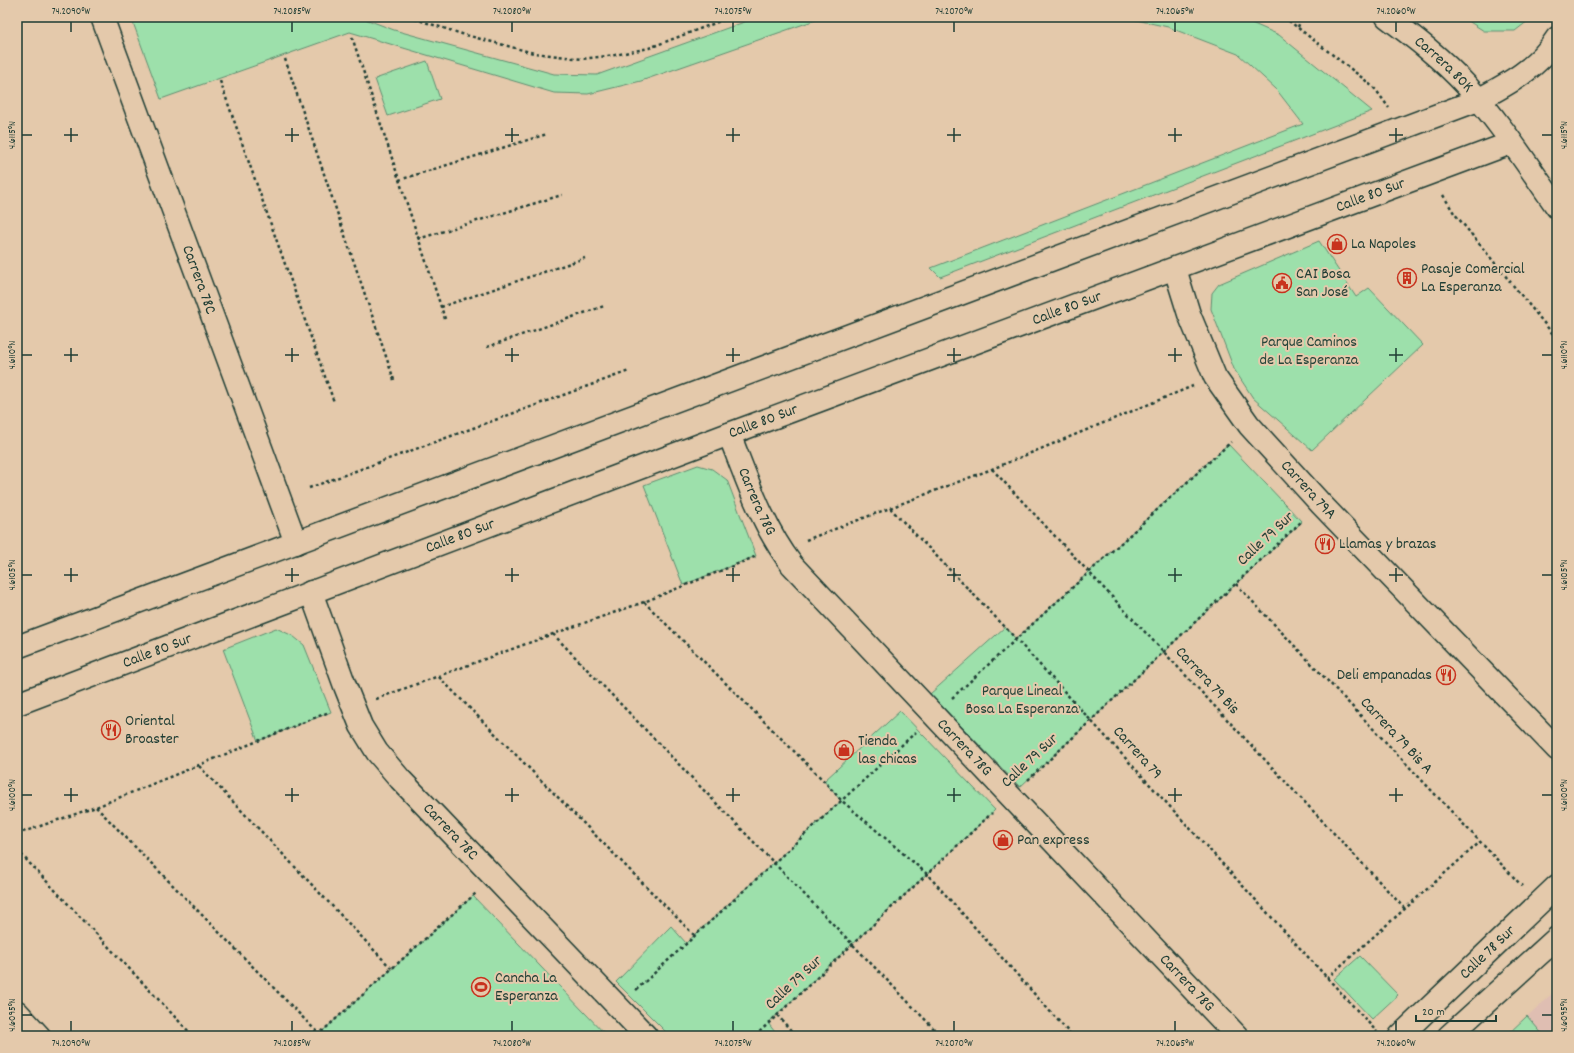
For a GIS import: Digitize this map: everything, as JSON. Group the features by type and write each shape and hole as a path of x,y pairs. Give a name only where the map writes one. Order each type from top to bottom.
{"street":[{"name":"Carrera 78C","path":"102,17 296,543"},
{"name":"Carrera 80K","path":"1388,17 1446,65 1478,100 1557,207"},
{"path":"17,647 1478,100 1516,80 1536,63 1557,38"},
{"name":"Calle 80 Sur","path":"17,704 729,434 1511,143"},
{"name":"Carrera 79A","path":"1175,269 1189,314 1214,377 1248,425 1321,504 1557,749"},
{"name":"Carrera 78G","path":"729,434 763,519 780,550 809,585 1237,1036"},
{"name":"Carrera 78C","path":"311,592 353,708 377,752 400,779 646,1036"},
{"name":"Calle 78 Sur","path":"1400,1036 1557,886"},
{"path":"1449,1036 1557,938"},
{"path":"17,1012 39,1036"}],"path":[{"path":"409,17 462,34 534,53 582,59 615,55 650,48 731,17"},
{"path":"1284,17 1298,27 1302,17"},
{"path":"352,36 445,319"},
{"path":"285,59 394,380"},
{"path":"220,82 334,402"},
{"path":"399,180 547,134"},
{"path":"418,239 562,196"},
{"path":"441,307 585,258"},
{"path":"487,346 604,306"},
{"path":"309,488 629,371"},
{"path":"17,834 96,807 331,712 353,708 644,602 756,556 780,550 992,469 1214,377"},
{"name":"Carrera 79 Bis","path":"992,469 1404,909"},
{"name":"Calle 79 Sur","path":"755,1036 1321,504"},
{"name":"Carrera 79","path":"890,508 1005,627 1380,1036"},
{"name":"Carrera 79 Bis A","path":"1236,584 1539,904"},
{"path":"644,602 824,781 841,800 927,874 1072,1036"},
{"path":"553,634 941,1036"},
{"path":"439,677 695,936"},
{"path":"199,766 392,969"},
{"path":"96,807 318,1035 494,877"},
{"path":"1327,978 1480,842"},
{"path":"17,850 193,1036"},
{"path":"777,1015 796,1036"}],"shaded area":[{"path":"1557,989 1557,1036 1507,1036 1508,1034"}],"green space":[{"path":"131,17 360,17 394,30 554,74 597,75 758,17 824,17 641,81 588,94 554,93 350,32 161,99"},
{"path":"1123,17 1238,17 1279,35 1372,111 940,277 931,268 1303,124 1276,89 1238,54 1168,27"},
{"path":"1462,17 1533,17 1515,31 1484,31"},
{"path":"427,61 440,99 388,116 375,79"},
{"name":"Parque Caminos de La Esperanza","path":"1319,241 1356,297 1369,288 1423,345 1312,450 1253,398 1234,369 1211,309 1212,293 1219,284"},
{"name":"Parque Lineal Bosa La Esperanza","path":"1228,444 1302,522 1020,787 930,694 1005,627 1016,639"},
{"path":"698,465 712,469 727,480 756,556 683,585 644,485"},
{"path":"276,628 293,636 304,645 331,712 258,741 223,649"},
{"name":"Parque Lineal Bosa La Esperanza","path":"900,711 995,810 768,1023 778,1036 670,1036 616,982 671,926 686,943 841,801 824,781"},
{"path":"473,896 607,1036 317,1036"},
{"path":"1360,956 1398,995 1372,1019 1334,979"},
{"path":"1527,1016 1544,1036 1507,1036 1508,1034"}],"place":[{"name":"La Napoles","path":"1337,244"},
{"name":"Pasaje Comercial La Esperanza","path":"1407,278"},
{"name":"CAI Bosa San José","path":"1282,283"},
{"name":"Llamas y brazas","path":"1325,544"},
{"name":"Deli empanadas","path":"1446,675"},
{"name":"Oriental Broaster","path":"111,730"},
{"name":"Tienda las chicas","path":"844,750"},
{"name":"Pan express","path":"1003,840"},
{"name":"Cancha La Esperanza","path":"481,987"}]}
